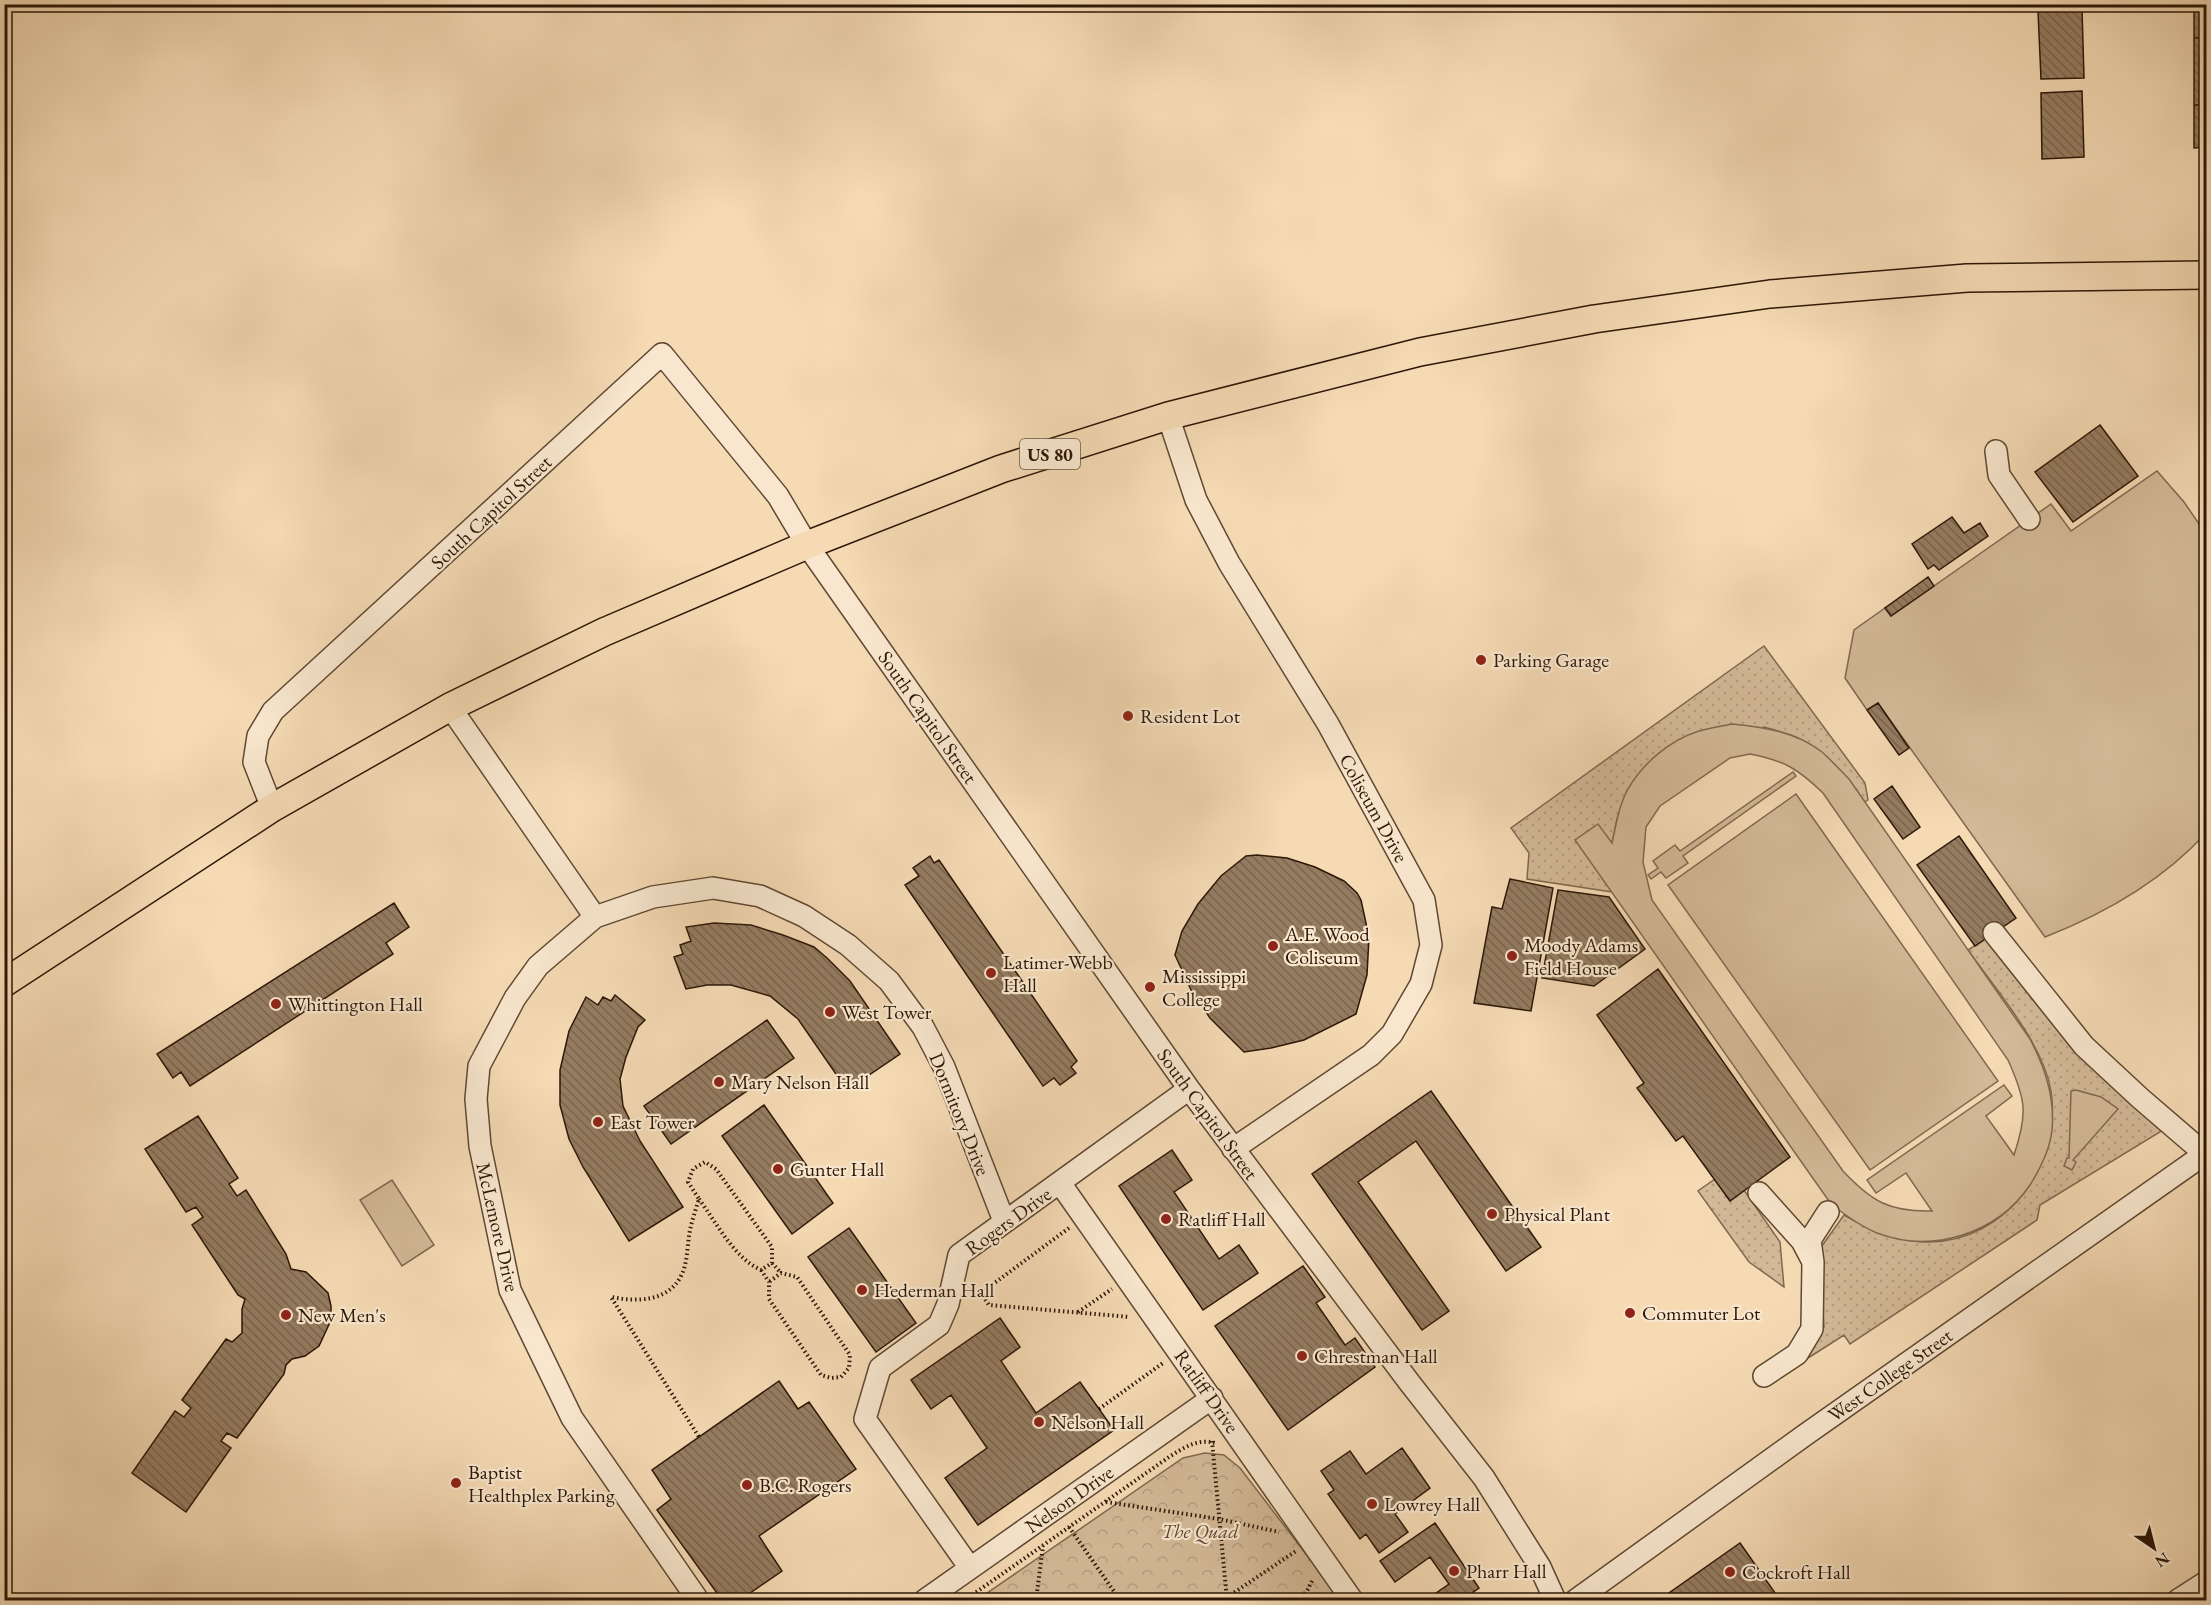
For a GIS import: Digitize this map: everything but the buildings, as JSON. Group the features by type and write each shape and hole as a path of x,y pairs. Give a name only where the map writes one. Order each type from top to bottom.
{"main road":[{"name":"US 80","path":"4,983 272,808 450,706 604,632 807,545 1001,469 1168,416 1419,352 1594,319 1770,294 1968,278 2206,275"}],"street":[{"name":"South Capitol Street","path":"272,808 254,762 258,736 273,711 662,354 778,496 807,545 1189,1089 1484,1478 1540,1567 1555,1600"},
{"name":"Coliseum Drive","path":"1168,416 1196,500 1229,563 1328,724 1424,900 1431,945 1421,984 1392,1034 1371,1055 1233,1149"},
{"path":"1996,451 1999,475 2029,519"},
{"path":"450,706 595,917"},
{"name":"Dormitory Drive","path":"595,917 653,897 713,888 760,896 804,916 848,945 889,981 923,1027 944,1067 1004,1221"},
{"name":"McLemore Drive","path":"595,917 538,966 515,999 479,1066 476,1099 480,1146 510,1290 545,1365 572,1418 698,1600"},
{"path":"1994,933 2084,1046 2140,1098 2206,1153"},
{"name":"Rogers Drive","path":"970,1568 865,1419 880,1368 939,1325 948,1304 959,1255 1189,1089"},
{"name":"West College Street","path":"1576,1600 1805,1435 2206,1153"},
{"name":"Ratliff Drive","path":"1060,1182 1353,1600"},
{"path":"1759,1193 1802,1241 1813,1262"},
{"path":"1764,1376 1797,1353 1812,1329 1813,1262 1810,1240 1828,1212"},
{"name":"Nelson Drive","path":"925,1600 1212,1398"},
{"path":"2178,1600 2206,1582"}],"path":[{"path":"705,1162 716,1168 772,1247 772,1263 781,1273 797,1277 850,1355 849,1368 841,1377 831,1378 821,1375 769,1299 769,1282 761,1270 751,1266 735,1248 688,1182 693,1169 705,1162"},
{"path":"699,1199 690,1229 681,1277 663,1296 626,1300 611,1297 699,1437"},
{"path":"1075,1224 981,1293 989,1305 1132,1317"},
{"path":"761,1270 772,1263"},
{"path":"769,1282 781,1273"},
{"path":"1078,1313 1119,1284"},
{"path":"1099,1409 1170,1358"},
{"path":"965,1600 1191,1443 1212,1441 1226,1600"},
{"path":"1105,1502 1220,1519 1281,1533"},
{"path":"1069,1527 1120,1600"},
{"path":"1036,1600 1043,1545"},
{"path":"1226,1600 1302,1547"}],"green space":[{"path":"2157,471 2184,502 2206,534 2206,833 2171,866 2132,894 2089,918 2045,937 1878,703 1867,710 1845,678 1854,630 1885,608 1891,616 2051,504 2071,531"},
{"path":"1764,646 1865,783 1868,800 1865,802 1843,774 1817,749 1796,737 1764,727 1627,790 1617,819 1612,844 1576,840 1612,892 1527,879 1529,853 1511,828"},
{"path":"1732,724 1790,735 1812,745 1849,779 2030,1039 2044,1072 2050,1094 2053,1118 2049,1145 2030,1185 2000,1216 1982,1227 1941,1240 1898,1239 1865,1227 1831,1204 1575,840 1598,824 1612,843 1625,795 1634,779 1649,762 1668,746 1688,735","holes":["1750,754 1790,767 1806,777 1823,793 2008,1060 2018,1086 2022,1097 2023,1117 2014,1155 1986,1116 2012,1096 2004,1085 1867,1180 1876,1193 1906,1173 1932,1211 1904,1210 1883,1203 1873,1198 1843,1171 1652,900 1643,862 1646,827 1660,806 1730,758"]},
{"path":"1793,772 1796,776 1683,856 1688,863 1666,878 1661,872 1651,879 1648,875 1658,868 1653,861 1675,845 1680,851"},
{"path":"1796,794 1998,1081 1870,1170 1668,885"},
{"path":"1994,933 2169,1123 2160,1132 2040,1205 2037,1220 1850,1344 1844,1335 1805,1360 1824,1327 1819,1250 1844,1215 1875,1231 1896,1238 1929,1242 1957,1238 1983,1228 2005,1213 2023,1194 2038,1171 2048,1145 2052,1118 2051,1091 2046,1073 2029,1036 1968,950"},
{"path":"2076,1090 2101,1097 2118,1109 2073,1160 2076,1162 2072,1170 2064,1166 2069,1158 2071,1091"},
{"path":"1715,1179 1730,1201 1744,1190 1780,1242 1784,1287 1749,1262 1698,1191"},
{"path":"392,1180 434,1245 402,1266 360,1200"},
{"name":"The Quad","path":"1205,1453 1224,1455 1240,1468 1341,1600 977,1600 1183,1458"}],"place":[{"name":"Parking Garage","path":"1481,660"},
{"name":"Resident Lot","path":"1128,716"},
{"name":"A.E. Wood Coliseum","path":"1273,946"},
{"name":"Moody Adams Field House","path":"1512,956"},
{"name":"Latimer-Webb Hall","path":"991,973"},
{"name":"Mississippi College","path":"1150,987"},
{"name":"Whittington Hall","path":"276,1004"},
{"name":"West Tower","path":"830,1012"},
{"name":"Mary Nelson Hall","path":"719,1082"},
{"name":"East Tower","path":"598,1122"},
{"name":"Gunter Hall","path":"778,1169"},
{"name":"Physical Plant","path":"1492,1214"},
{"name":"Ratliff Hall","path":"1166,1219"},
{"name":"Hederman Hall","path":"862,1290"},
{"name":"Commuter Lot","path":"1630,1313"},
{"name":"New Men's","path":"286,1315"},
{"name":"Chrestman Hall","path":"1302,1356"},
{"name":"Nelson Hall","path":"1039,1422"},
{"name":"Baptist Healthplex Parking","path":"456,1483"},
{"name":"B.C. Rogers","path":"747,1485"},
{"name":"Lowrey Hall","path":"1372,1504"},
{"name":"Pharr Hall","path":"1454,1571"},
{"name":"Cockroft Hall","path":"1730,1572"}]}
